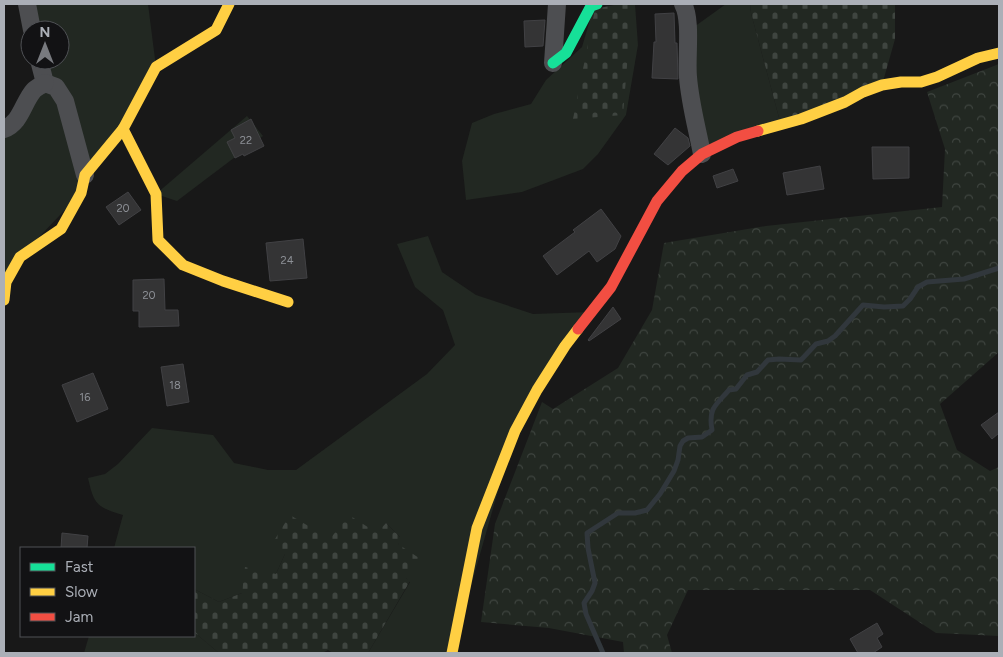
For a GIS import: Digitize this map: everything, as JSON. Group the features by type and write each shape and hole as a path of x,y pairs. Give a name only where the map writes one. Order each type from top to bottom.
{"street":[{"path":"27,4 30,20"},
{"path":"4,300 6,282 20,257 61,229 81,193 85,175 123,129 156,67 216,30 229,4"},
{"path":"553,63 557,4"},
{"path":"553,63 566,53 591,6 597,4"},
{"path":"683,4 688,32 688,77 702,154"},
{"path":"452,653 477,528 515,431 554,361 611,288 632,243 657,202 682,171 702,154 737,137 801,119 882,85 901,82 921,82 937,77 978,58 999,53"},
{"path":"42,70 45,83"},
{"path":"45,83 56,87 65,100 85,175"},
{"path":"4,129 19,115 35,89 45,83"},
{"path":"123,129 156,194 158,240 183,265 223,282 288,302"}],"green space":[{"path":"27,4 148,4 156,67 81,193 20,257 4,300 4,129 35,89 38,70 70,70 70,20 30,20"},
{"path":"619,4 632,4 623,115 573,119 595,9"},
{"path":"635,4 638,45 626,115 598,154 583,169 522,192 466,200 462,161 472,123 494,114 531,104 546,80 582,47 592,13"},
{"path":"726,4 750,4 781,125 702,154 687,32"},
{"path":"750,4 895,4 895,39 882,85 781,125"},
{"path":"999,64 999,352 940,404 957,450 990,471 999,467 999,636 936,633 870,590 688,590 667,635 672,653 624,653 623,642 549,628 481,622 495,524 542,402 553,409 618,368 652,310 664,243 766,226 942,207 945,149 927,92"},
{"path":"247,116 263,136 177,201 156,194"},
{"path":"428,236 442,272 476,295 533,314 591,312 515,431 452,653 368,653 410,582 406,578 398,543 400,537 386,523 378,533 330,539 285,554 276,574 242,593 219,602 195,590 195,547 114,547 123,515 107,510 98,504 92,494 88,478 105,474 118,464 152,428 213,435 234,463 268,470 296,470 427,374 455,345 443,310 415,287 397,244"},
{"path":"290,515 330,539 349,515 377,533 386,523 400,537 403,537 398,544 419,558 406,578 410,581 368,653 333,653 328,650 322,653 219,653 195,633 195,590 219,602 242,593 245,567 276,574 285,554 272,544"},
{"path":"195,633 219,653 84,653 89,637 195,637"}],"building":[{"path":"674,13 678,79 652,78 654,42 656,42 655,14"},
{"path":"545,20 543,46 525,47 524,21"},
{"path":"251,119 264,146 244,156 243,154 235,158 227,142 235,138 231,130"},
{"path":"675,128 688,138 690,146 668,165 654,154"},
{"path":"872,147 909,147 909,178 873,179"},
{"path":"820,166 824,189 787,195 783,173"},
{"path":"733,169 738,181 717,188 713,176"},
{"path":"128,192 141,210 119,225 106,207"},
{"path":"601,209 621,236 615,249 597,262 589,251 557,275 543,256 575,232 573,230"},
{"path":"303,239 307,278 270,281 266,243"},
{"path":"164,279 165,310 178,310 179,326 139,327 139,311 133,311 133,280"},
{"path":"613,307 621,319 589,341 588,340"},
{"path":"183,364 189,402 167,406 161,367"},
{"path":"93,373 108,409 77,422 62,385"},
{"path":"999,412 999,433 992,439 981,425"},
{"path":"62,533 88,536 87,547 61,547"},
{"path":"877,623 883,634 877,638 882,647 873,653 858,653 850,639"}],"waterway":[{"path":"603,653 586,614 584,603 595,583 587,533 618,513 635,513 647,510 660,494 674,471 683,441 688,438 702,437 712,430 711,417 714,407 729,390 736,389 747,375 757,372 768,360 801,360 816,344 828,341 835,336 863,305 903,306 918,287 927,282 964,279 999,268"}],"traffic: fast":[{"path":"553,63 566,53 591,6 597,4"}],"traffic: slow":[{"path":"4,300 6,282 20,257 61,229 81,193 85,175 123,129 156,67 216,30 229,4"},
{"path":"758,131 801,119 882,85 901,82 921,82 937,77 978,58 999,53"},
{"path":"123,129 156,194 158,240 183,265 223,281 288,302"},
{"path":"452,653 477,528 515,431 537,390 578,329"}],"traffic: jam":[{"path":"578,329 611,287 657,201 682,171 702,154 737,137 758,131"}]}
